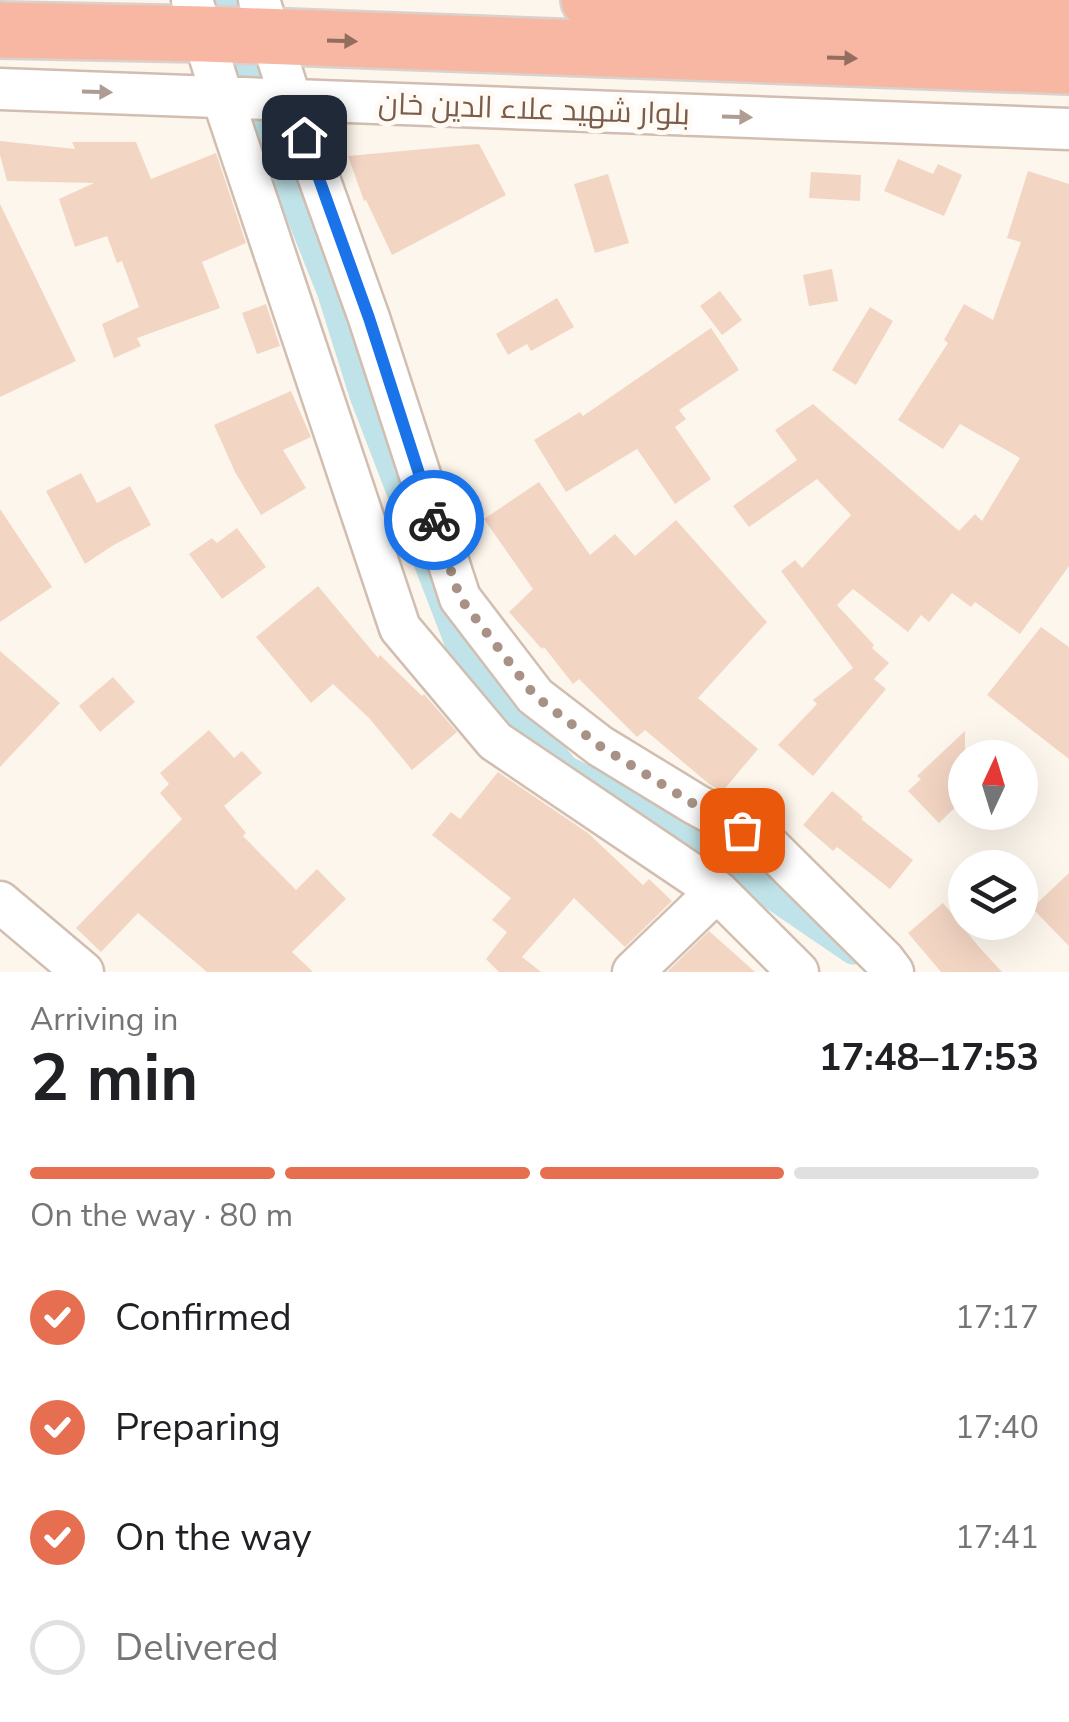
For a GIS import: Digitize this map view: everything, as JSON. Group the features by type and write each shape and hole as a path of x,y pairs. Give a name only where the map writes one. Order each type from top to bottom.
{"highway":[{"path":"590,0 1069,16"},
{"path":"0,30 198,17 265,19 1069,66"}],"street":[{"path":"198,17 400,628 495,742 717,891 798,972"},
{"path":"265,19 369,318 460,598 535,696 600,746 765,842 892,972"},
{"name":"بلوار شهید علاء الدین خان","path":"0,89 1069,129"},
{"path":"634,972 717,891"},
{"path":"0,902 83,972"}],"building":[{"path":"0,141 75,149 72,142 136,142 151,179 216,153 246,243 202,262 220,308 137,338 141,346 114,358 102,324 139,307 122,261 117,263 107,236 75,247 59,199 94,183 7,181"},
{"path":"479,144 506,195 392,255 364,201 348,156"},
{"path":"898,159 933,174 938,164 962,175 944,216 884,191"},
{"path":"1028,171 1069,184 1069,566 1020,634 975,602 971,607 952,593 929,622 921,615 908,632 853,589 837,605 889,663 874,679 886,689 813,776 778,745 817,704 813,700 853,668 781,571 795,560 802,568 851,515 817,479 749,527 733,506 797,460 775,430 813,404 959,531 975,514 982,521 1020,458 960,424 943,449 898,420 948,343 944,340 964,304 993,320 1021,242 1007,238"},
{"path":"811,172 861,175 860,201 809,198"},
{"path":"608,174 629,243 595,253 574,184"},
{"path":"0,204 76,361 0,397"},
{"path":"832,269 838,301 809,306 803,275"},
{"path":"720,291 742,320 722,335 700,306"},
{"path":"557,298 574,327 531,351 527,344 508,355 496,334"},
{"path":"266,304 280,346 257,354 242,313"},
{"path":"870,307 893,321 856,385 832,370"},
{"path":"711,328 739,370 679,410 686,419 675,427 711,479 675,504 637,449 566,492 534,440 580,412 583,416"},
{"path":"291,391 311,437 283,450 306,488 261,515 235,472 214,425"},
{"path":"81,473 97,503 130,486 151,525 85,564 46,491"},
{"path":"539,482 590,555 615,534 635,556 676,520 767,622 698,698 758,749 722,792 645,730 637,737 579,679 573,684 509,612 533,589 484,519"},
{"path":"0,509 52,587 0,622"},
{"path":"237,528 266,567 222,599 189,554 212,538 217,543"},
{"path":"318,586 378,658 380,655 424,694 457,732 412,770 369,718 333,684 311,703 256,637"},
{"path":"1041,627 1069,647 1069,759 987,695"},
{"path":"0,651 60,703 0,767"},
{"path":"113,677 135,702 100,732 79,706"},
{"path":"209,730 234,758 242,751 262,773 224,806 246,833 243,836 296,890 317,869 346,899 292,952 313,972 207,972 138,913 101,952 76,928 182,819 160,793 169,784 160,773"},
{"path":"948,747 948,814 939,823 908,791 921,779 917,776"},
{"path":"498,772 588,833 643,885 649,879 672,901 625,947 574,898 522,957 541,972 499,972 486,959 507,932 492,920 511,898 432,835 451,812 460,819"},
{"path":"832,791 913,860 890,889 837,847 833,851 803,825"},
{"path":"1069,873 1069,946 1038,914 1038,902"},
{"path":"943,903 948,909 948,940 973,940 1002,972 941,972 908,933"},
{"path":"709,931 755,972 667,972"}],"waterway":[{"path":"232,0 272,135 334,290 367,395 465,650 563,772 684,831 854,947"}],"way so far":[{"path":"434,520 460,598 535,696 600,746 742,830"}],"route":[{"path":"304,137 369,318 434,520"}]}
